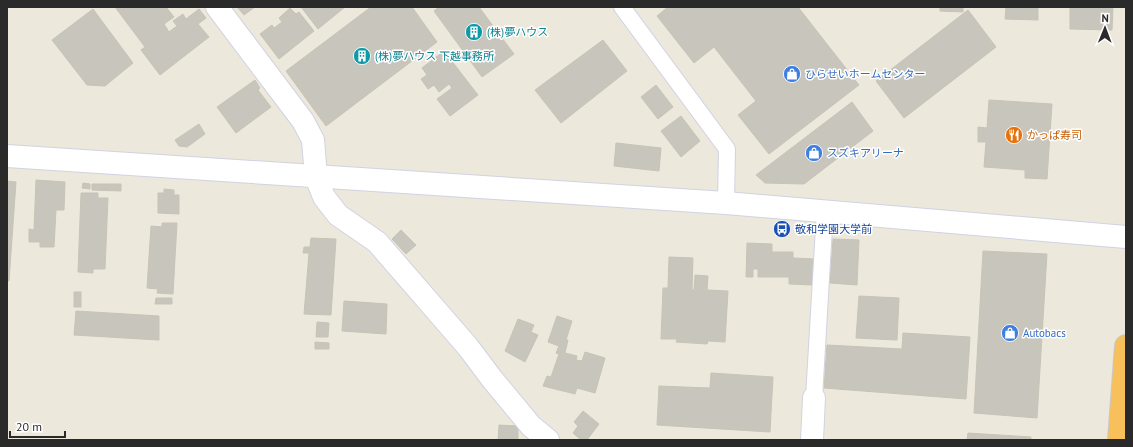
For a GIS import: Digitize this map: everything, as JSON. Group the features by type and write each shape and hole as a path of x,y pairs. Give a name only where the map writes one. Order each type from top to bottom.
{"highway":[{"path":"1119,440 1126,346"}],"street":[{"path":"217,7 303,121 313,140 316,177 324,197 338,215 377,242 468,347 531,426 548,440"},
{"path":"622,7 727,149 726,203"},
{"path":"7,156 825,210 1126,237"},
{"path":"812,440 825,210"}],"building":[{"path":"115,7 166,7 174,17 164,24 169,32 177,26 173,21 183,14 186,19 199,9 206,18 198,24 209,37 160,75 141,50 145,47"},
{"path":"237,7 255,7 244,15"},
{"path":"301,7 345,7 318,29"},
{"name":"(株)夢ハウス 下越事務所","path":"371,7 412,7 437,42 326,126 286,71"},
{"name":"(株)夢ハウス","path":"439,7 479,7 514,54 482,77 434,11"},
{"name":"ひらせいホームセンター","path":"668,7 798,7 859,85 769,154 738,115 756,101 714,47 694,63 657,16"},
{"path":"940,7 963,7 963,12 940,11"},
{"path":"1006,7 1038,7 1038,20 1005,19"},
{"path":"1070,7 1113,7 1112,30 1070,29"},
{"path":"290,8 296,14 299,12 314,31 279,59 260,34 272,25 274,28 282,22 279,18"},
{"path":"93,9 133,63 105,86 87,85 52,40"},
{"path":"968,10 996,47 904,118 876,81"},
{"path":"603,40 627,71 561,123 535,90"},
{"path":"444,51 478,95 450,116 437,99 452,88 449,84 439,92 434,85 428,89 421,79 427,75 422,68"},
{"path":"255,80 260,88 258,90 271,107 236,133 217,107"},
{"path":"656,85 673,107 658,119 641,97"},
{"name":"かっぱ寿司","path":"989,100 1052,104 1047,179 1025,178 1025,170 984,167 986,142 978,142 978,127 987,128"},
{"name":"スズキアリーナ","path":"852,102 873,131 804,184 765,183 756,175"},
{"path":"681,116 700,141 681,157 661,131"},
{"path":"199,124 205,134 187,147 179,146 175,140"},
{"path":"616,143 661,148 659,171 614,166"},
{"path":"36,180 65,182 64,210 56,210 54,247 40,247 40,242 29,242 29,229 34,230"},
{"path":"7,181 16,182 9,281 7,281"},
{"path":"83,183 90,184 90,189 82,188"},
{"path":"92,184 121,184 121,191 92,190"},
{"path":"164,189 174,190 174,195 179,195 179,214 158,213 158,193 164,193"},
{"path":"81,193 98,193 98,198 108,198 105,269 93,269 93,273 78,272"},
{"path":"162,223 177,223 173,294 157,293 158,289 147,288 151,226 162,227"},
{"path":"401,230 416,245 406,254 392,239"},
{"path":"311,238 336,239 331,315 304,314 309,253 303,253 304,247 310,247"},
{"path":"833,239 859,240 857,285 830,283"},
{"path":"747,243 772,244 772,252 793,252 793,258 815,259 814,285 789,284 789,277 758,277 758,269 753,269 753,277 746,277"},
{"name":"Autobacs","path":"983,251 1047,254 1037,418 974,413"},
{"path":"669,257 693,258 692,290 694,290 695,275 708,276 707,290 728,291 725,342 708,341 707,344 676,342 677,339 661,339 663,288 668,288"},
{"path":"74,292 81,292 81,307 74,307"},
{"path":"859,296 899,298 897,340 856,338"},
{"path":"156,298 172,298 172,304 155,304"},
{"path":"344,301 387,304 386,334 342,331"},
{"path":"76,311 159,316 159,340 74,335"},
{"path":"557,316 572,321 566,340 568,340 565,353 577,356 576,360 582,361 585,352 605,358 595,393 577,388 575,394 543,386 547,376 551,377 559,354 556,353 559,346 548,342"},
{"path":"518,319 534,325 531,332 538,335 525,362 505,351"},
{"path":"317,322 329,323 328,337 316,337"},
{"path":"903,333 970,337 966,399 824,388 827,345 902,349"},
{"path":"315,342 329,343 329,349 315,349"},
{"path":"711,373 773,377 770,432 657,425 659,386 710,388"},
{"path":"583,411 599,424 587,440 581,440 573,433 578,426 574,422"},
{"path":"499,425 518,426 518,440 498,440"},
{"path":"968,433 1031,437 1031,440 967,440"}],"place":[{"name":"(株)夢ハウス","path":"474,32"},
{"name":"(株)夢ハウス 下越事務所","path":"362,56"},
{"name":"ひらせいホームセンター","path":"792,74"},
{"name":"かっぱ寿司","path":"1014,135"},
{"name":"スズキアリーナ","path":"814,153"},
{"name":"敬和学園大学前","path":"782,229"},
{"name":"Autobacs","path":"1010,333"}]}
